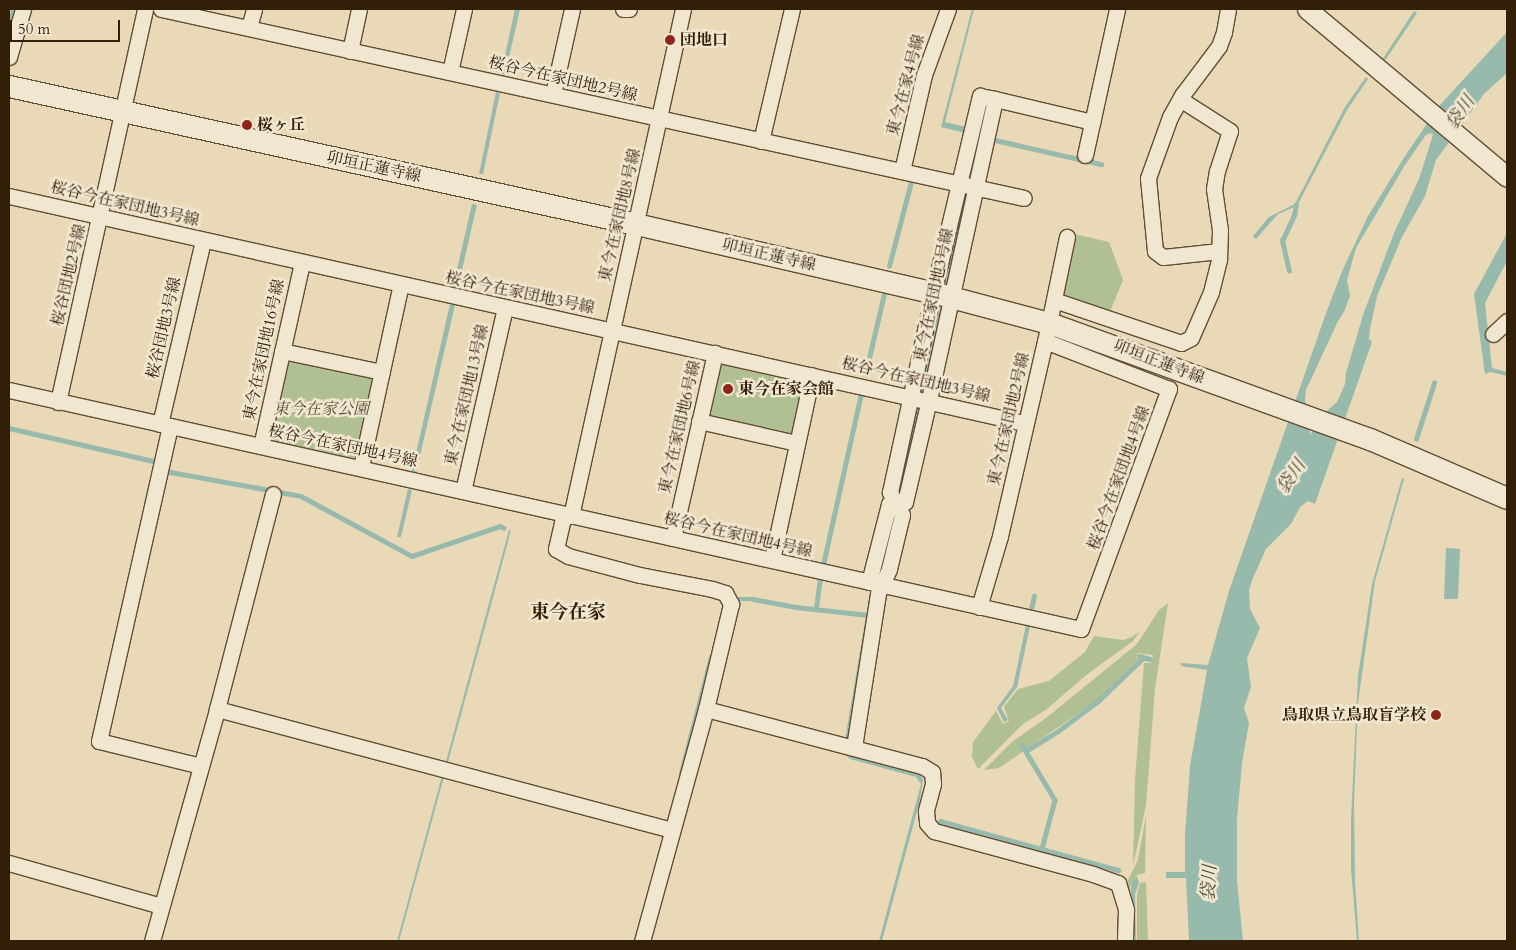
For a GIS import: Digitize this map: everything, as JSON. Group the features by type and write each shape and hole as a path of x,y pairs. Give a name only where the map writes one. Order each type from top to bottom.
{"main road":[{"name":"卯垣正蓮寺線","path":"9,86 636,224 942,295 1047,332 1254,397 1370,440 1507,498"}],"street":[{"path":"9,57 22,9"},
{"name":"桜谷団地2号線","path":"58,402 145,9"},
{"name":"桜谷今在家団地2号線","path":"161,9 1024,198"},
{"path":"249,28 254,9"},
{"path":"350,51 359,9"},
{"path":"450,72 464,9"},
{"path":"553,94 572,9"},
{"path":"623,9 628,9"},
{"name":"東今在家団地8号線","path":"683,9 612,331 567,515 556,549 568,556 725,593 731,604 706,709"},
{"path":"761,141 792,9"},
{"name":"東今在家4号線","path":"902,171 924,74 948,9"},
{"path":"1085,155 1117,9"},
{"path":"1219,251 1163,257 1155,252 1148,178 1170,117 1180,99 1219,46 1224,32 1228,9"},
{"path":"1307,9 1506,176"},
{"path":"854,747 878,593 876,583 902,515 897,502 890,492 911,397 942,295 957,184 980,96 1092,122"},
{"name":"東今在家団地3号線","path":"897,502 904,502 929,401 942,295 976,188 994,99"},
{"path":"1054,300 1181,343 1191,338 1211,292 1219,251 1220,230 1214,189 1217,171 1230,131 1180,99"},
{"name":"桜谷今在家団地3号線","path":"9,196 1024,423"},
{"name":"東今在家団地2号線","path":"980,607 1000,536 1024,423 1047,332 1066,238"},
{"name":"桜谷団地3号線","path":"201,766 99,741 203,240"},
{"name":"東今在家団地16号線","path":"261,446 302,263"},
{"path":"361,467 401,284"},
{"name":"東今在家団地13号線","path":"464,491 505,308"},
{"path":"1493,334 1507,321"},
{"name":"桜谷今在家団地4号線","path":"9,390 1081,629 1169,389 1047,332"},
{"path":"282,351 382,372"},
{"name":"東今在家団地6号線","path":"673,538 715,353"},
{"path":"772,560 812,375"},
{"path":"699,421 797,443"},
{"path":"152,941 217,709 273,494"},
{"path":"217,709 672,830"},
{"path":"642,941 706,709 922,766 932,772 933,784 926,811 927,823 934,831 1094,874 1118,883 1126,910 1125,941"},
{"path":"9,863 161,906"}],"green space":[{"path":"1074,234 1109,242 1123,280 1110,312 1065,297 1061,291"},
{"name":"東今在家公園","path":"288,356 374,375 356,456 350,460 273,443 270,438"},
{"path":"723,362 801,380 804,386 793,437 707,417 717,365"},
{"path":"1168,603 1155,689 1146,805 1133,866 1135,780 1144,663 1151,663 1153,655 1138,653 1136,658 1139,659 1096,701 999,768 984,770 1013,741 1046,718 1137,644 1159,610"},
{"path":"1140,631 1133,641 1085,676 1047,709 1023,724 978,769 972,757 973,742 996,711 1003,724 1009,721 1004,707 1018,689 1049,681 1085,652 1094,636 1123,640 1132,637"},
{"path":"1146,816 1145,873 1137,875 1130,887 1132,941 1125,886 1138,860"},
{"path":"1146,882 1148,941 1137,941 1137,894 1140,883"}],"water":[{"path":"515,9 520,9 505,75 501,74"},
{"path":"972,9 974,9 945,122 966,127 965,133 941,127"},
{"path":"1414,11 1417,13 1384,62 1382,60"},
{"name":"袋川","path":"1507,32 1507,73 1484,94 1436,160 1425,196 1402,237 1377,296 1370,329 1369,339 1372,342 1315,504 1308,501 1300,507 1291,524 1266,549 1253,578 1249,590 1250,609 1260,628 1247,658 1251,687 1244,708 1249,723 1242,763 1237,819 1237,881 1243,941 1189,941 1186,878 1166,878 1166,872 1185,872 1185,835 1190,766 1207,670 1181,666 1181,663 1208,665 1229,591 1343,269 1368,216 1439,106","holes":["1430,133 1433,135 1419,179 1394,233 1363,315 1346,373 1345,384 1337,402 1320,417 1310,435 1305,400 1306,390 1350,296 1347,280 1356,248 1405,165 1425,136"]},
{"path":"1366,77 1368,79 1347,110 1297,206 1278,214 1256,239 1253,236 1269,217 1295,204 1345,107"},
{"path":"496,92 500,93 483,174 479,174"},
{"path":"975,130 983,132 846,751 854,757 919,774 923,779 920,800 882,941 879,941 921,784 916,777 850,759 843,752 870,592 879,563"},
{"path":"472,204 477,205 458,287 453,287"},
{"path":"1507,233 1507,261 1485,303 1492,368 1507,372 1507,376 1491,372 1485,374 1474,294"},
{"path":"450,304 455,305 416,473 412,471"},
{"path":"1402,478 1404,479 1375,581 1358,703 1354,802 1355,882 1359,941 1357,941 1351,868 1351,819 1358,676 1372,584"},
{"path":"408,489 412,490 401,537 397,537"},
{"path":"509,530 511,530 491,605 399,941 397,941"},
{"path":"1446,548 1460,549 1458,599 1444,599"},
{"path":"1026,625 1030,626 1017,687 1001,708 1008,720 1004,722 997,708 1013,686"},
{"path":"1137,876 1139,883 1135,894 1136,941 1133,941 1131,889 1132,881"}],"waterway":[{"path":"9,24 14,9"},
{"path":"995,140 1101,164"},
{"path":"889,266 911,182"},
{"path":"1289,271 1282,241 1294,215 1296,205"},
{"path":"865,375 884,294"},
{"path":"1416,439 1434,383"},
{"path":"823,565 861,394"},
{"path":"9,428 158,462"},
{"path":"165,471 270,490"},
{"path":"279,492 301,496 412,556 500,526 504,528"},
{"path":"816,607 820,579"},
{"path":"1031,609 1034,596"},
{"path":"735,599 753,599 796,607 868,615"},
{"path":"1139,656 1150,659"},
{"path":"681,773 711,657"},
{"path":"1026,751 1058,731 1098,701 1143,658"},
{"path":"1022,745 1055,800 1042,849"},
{"path":"940,821 1118,870"}],"place":[{"name":"団地口","path":"670,40"},
{"name":"桜ヶ丘","path":"247,125"},
{"name":"東今在家会館","path":"728,389"},
{"name":"鳥取県立鳥取盲学校","path":"1436,715"}],"district":[{"name":"東今在家","path":"568,613"}]}
